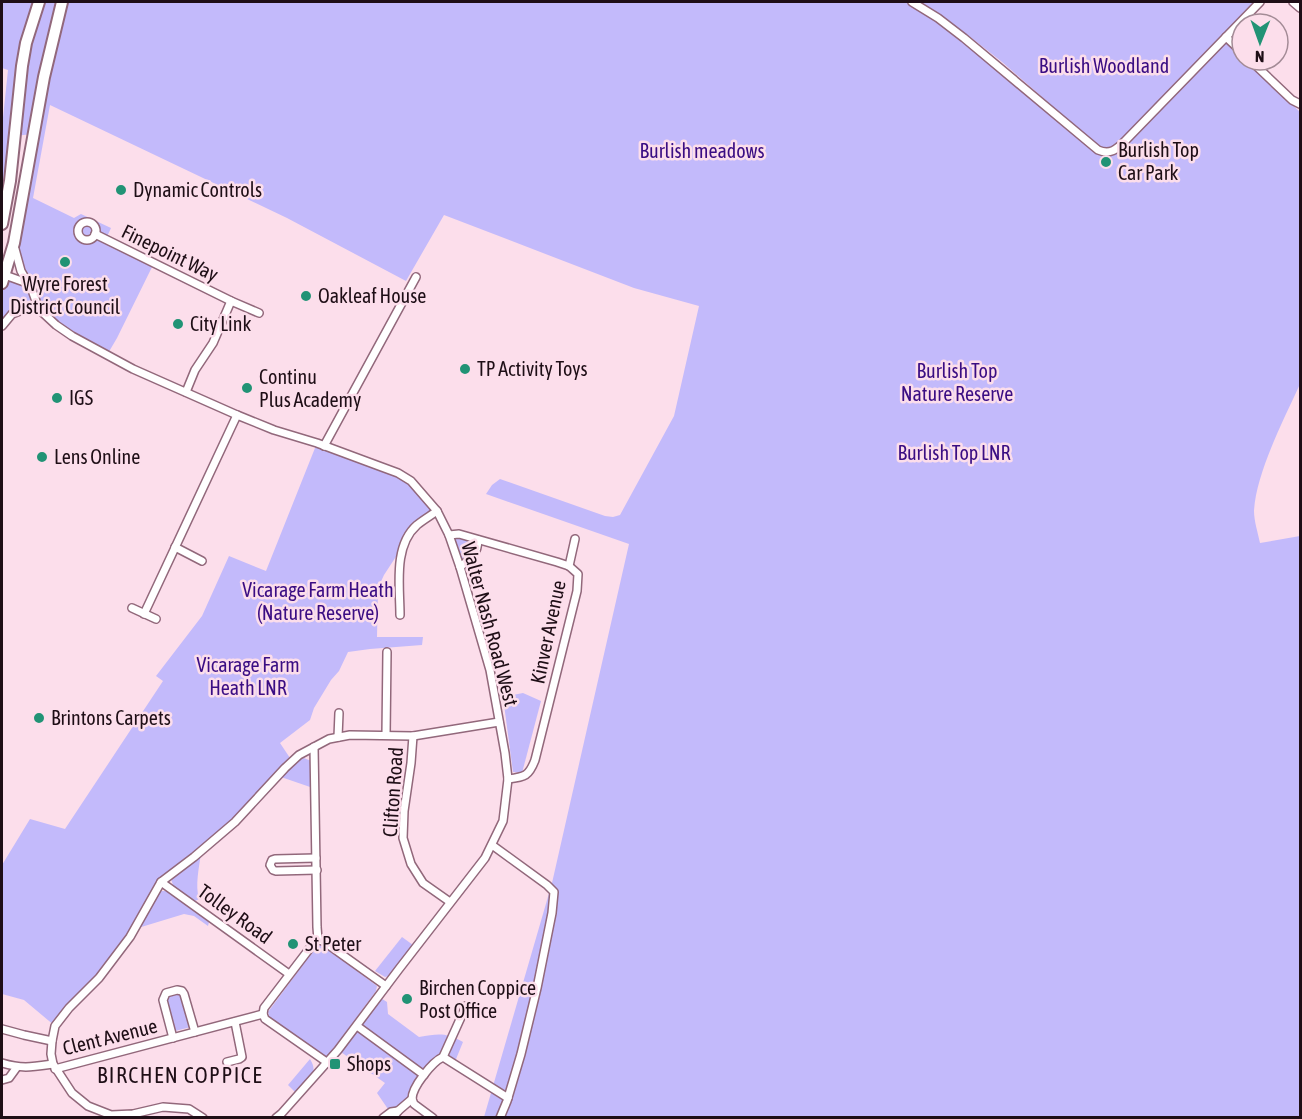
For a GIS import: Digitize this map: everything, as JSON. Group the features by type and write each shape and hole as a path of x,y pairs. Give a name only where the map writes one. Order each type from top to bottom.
{"main road":[{"path":"2,224 10,181 22,66 26,43 39,2"},
{"path":"2,277 14,243 44,77 62,2"}],"street":[{"path":"912,2 964,38 1103,152 1112,152 1117,149 1260,2"},
{"path":"1293,2 1300,8"},
{"path":"1226,37 1230,41"},
{"path":"1263,72 1292,100 1300,104"},
{"name":"Finepoint Way","path":"95,234 259,313"},
{"name":"Walter Nash Road West","path":"14,243 15,255 21,271 37,304 46,317 72,336 133,369 237,415 398,473 411,481 436,511 449,535 460,567 490,670 499,722 508,779 506,806 502,821 485,858 328,1063 276,1118"},
{"path":"2,277 29,284"},
{"path":"324,446 416,277"},
{"name":"Finepoint Way","path":"186,392 195,370 213,343 231,301"},
{"path":"2,326 12,314 37,304"},
{"path":"144,614 237,415"},
{"path":"400,615 400,566 404,544 416,526 436,511"},
{"name":"Kinver Avenue","path":"449,535 459,534 569,566 578,574 577,591 535,760 528,774 520,778 508,779"},
{"path":"569,566 575,539"},
{"path":"460,567 477,552 478,540"},
{"path":"175,547 202,561"},
{"path":"132,608 156,619"},
{"path":"386,735 387,652"},
{"path":"338,737 339,713"},
{"path":"203,1118 189,1109 163,1107 133,1114 111,1115 88,1106 72,1093 54,1066 51,1054 55,1026 69,1008 99,978 123,945 161,882 236,822 299,755 329,739 350,735 413,736 499,722"},
{"name":"Clifton Road","path":"413,736 403,838 411,864 423,883 450,902"},
{"path":"314,747 318,940"},
{"path":"492,844 554,892 552,914 537,988 521,1054 500,1118"},
{"path":"316,858 275,859 270,865 276,871 316,870"},
{"name":"Tolley Road","path":"161,882 289,974"},
{"path":"318,940 289,974 264,1008 263,1014 265,1018 328,1063"},
{"path":"318,940 323,941 386,986"},
{"name":"Clent Avenue","path":"173,1038 163,1000 166,993 171,991 182,991 184,994 195,1032"},
{"path":"433,1118 414,1104 412,1095 423,1075 437,1059 443,1057 466,1006"},
{"name":"Clent Avenue","path":"2,1063 17,1067 54,1066 263,1014"},
{"path":"227,1062 242,1057 235,1022"},
{"path":"357,1026 423,1075"},
{"path":"2,1029 52,1041"},
{"path":"443,1057 508,1098"},
{"path":"2,1080 9,1078 17,1067"},
{"path":"393,1118 412,1099"},
{"path":"383,1118 391,1112 398,1111"}],"green space":[{"path":"2,2 1255,2 1245,12 1230,12 1230,28 1110,150 1102,149 969,36 964,42 1100,155 1112,152 1113,155 1118,151 1226,41 1230,45 1230,72 1258,72 1300,112 1300,384 1265,463 1254,511 1260,543 1300,536 1300,1117 484,1117 552,883 629,544 486,494 500,479 605,516 620,515 674,416 699,306 634,288 444,215 406,281 287,218 50,105 33,198 74,218 81,214 111,228 106,239 154,263 107,355 72,336 37,304 12,314 2,326 4,275 27,283 15,255 33,134 14,136 2,224 2,127 8,70 2,68"},
{"name":"Vicarage Farm Heath LNR","path":"317,443 398,473 437,511 416,526 378,588 377,637 423,637 422,645 348,652 339,671 314,708 310,720 280,743 290,758 235,822 161,882 129,937 55,1026 24,1000 2,994 2,865 30,819 65,829 163,681 156,676 202,616 229,556 266,571"},
{"path":"459,534 478,540 478,547 460,567 449,537"},
{"path":"523,693 541,701 522,773 513,772 503,697"},
{"path":"304,758 311,761 313,788 281,777 297,760"},
{"path":"201,853 197,882 199,899 193,902 174,888 171,879"},
{"path":"167,891 209,922 208,926 194,916 184,914 138,928 158,893"},
{"path":"402,937 413,945 389,976 385,977 375,971"},
{"path":"322,945 377,986 376,991 327,1057 270,1019 268,1012 316,947"},
{"path":"180,993 191,1027 175,1031 166,999 168,995"},
{"path":"379,997 387,1002 388,1014 419,1037 441,1035 463,1042 454,1064 443,1057 393,1117 383,1117 390,1112 377,1093 385,1083 338,1050"},
{"path":"310,1059 314,1069 313,1074 296,1093 288,1085"}],"place":[{"name":"Burlish Top Car Park","path":"1106,162"},
{"name":"Dynamic Controls","path":"121,190"},
{"name":"Wyre Forest District Council","path":"65,262"},
{"name":"Oakleaf House","path":"306,296"},
{"name":"City Link","path":"178,324"},
{"name":"TP Activity Toys","path":"465,369"},
{"name":"Continu Plus Academy","path":"247,388"},
{"name":"IGS","path":"57,398"},
{"name":"Lens Online","path":"42,457"},
{"name":"Brintons Carpets","path":"39,718"},
{"name":"St Peter","path":"293,944"},
{"name":"Birchen Coppice Post Office","path":"407,999"},
{"name":"Shops","path":"335,1064"}],"district":[{"name":"BIRCHEN COPPICE","path":"180,1075"}],"park label":[{"name":"Burlish Woodland","path":"1104,66"},
{"name":"Burlish meadows","path":"702,151"},
{"name":"Burlish Top Nature Reserve","path":"957,382"},
{"name":"Burlish Top LNR","path":"954,453"},
{"name":"Vicarage Farm Heath (Nature Reserve)","path":"318,602"}]}
